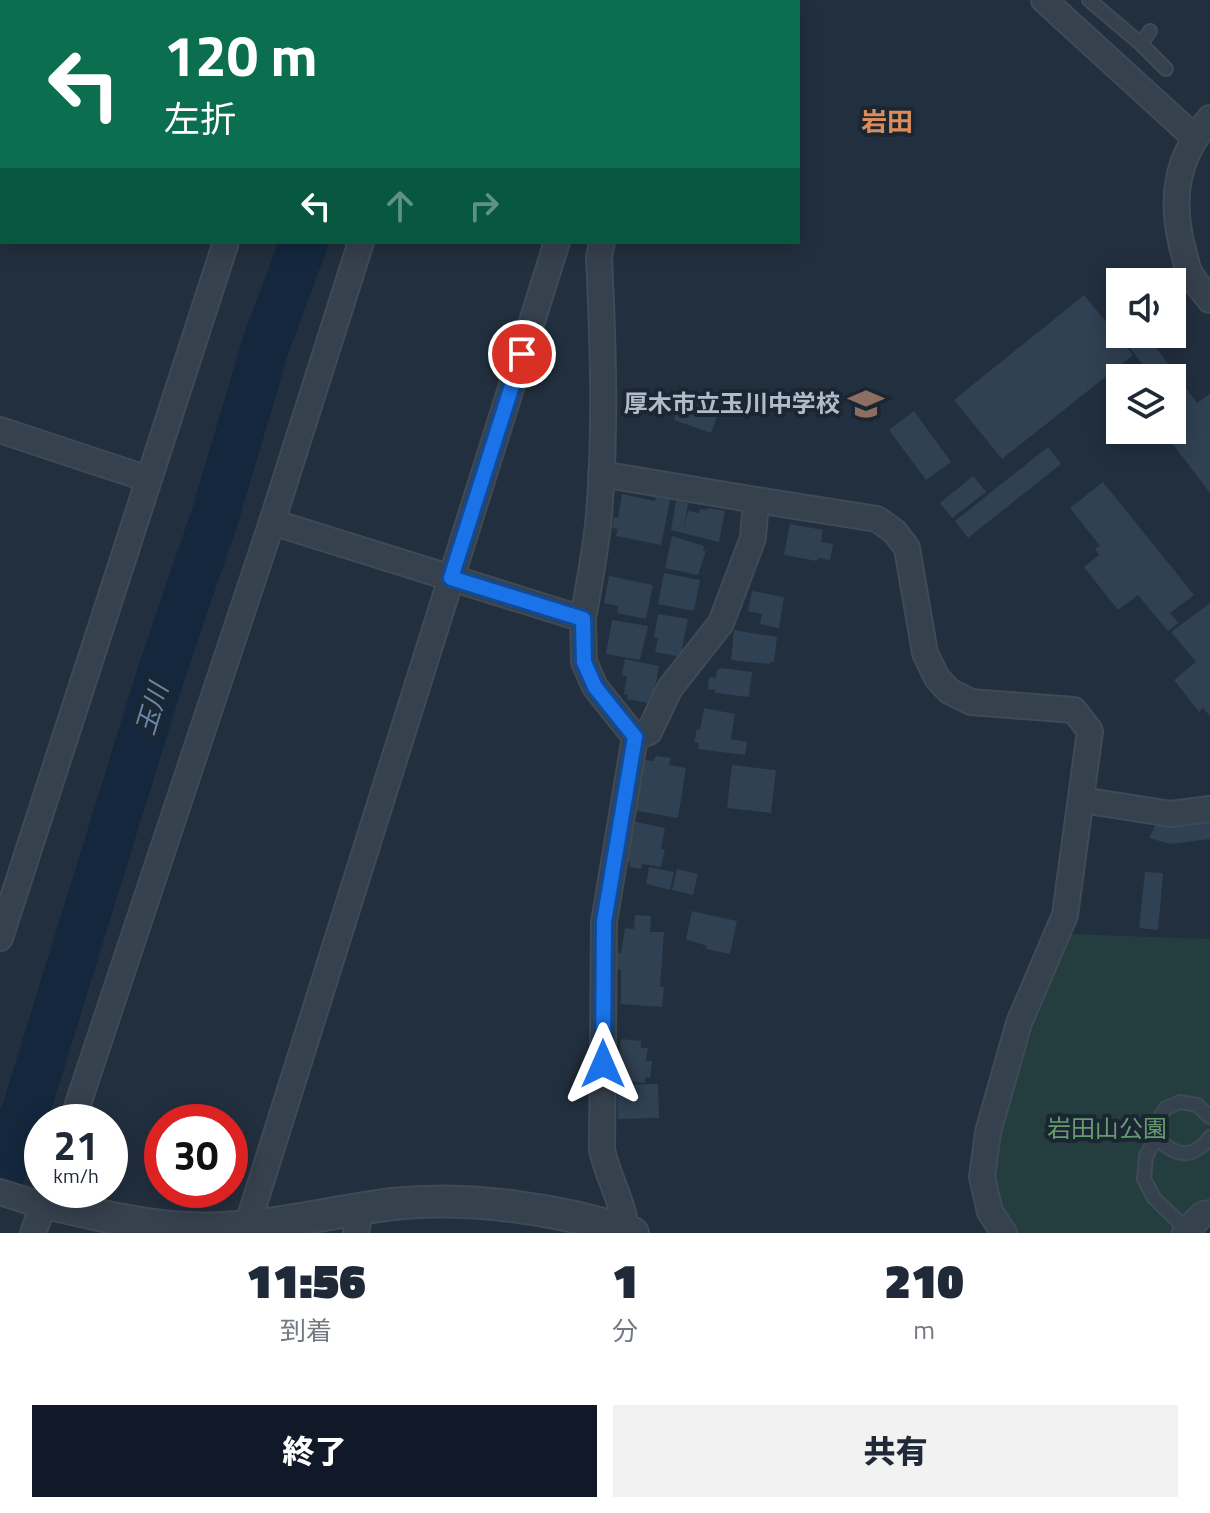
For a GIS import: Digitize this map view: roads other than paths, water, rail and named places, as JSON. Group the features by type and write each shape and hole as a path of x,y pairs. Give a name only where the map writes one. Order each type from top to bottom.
{"street":[{"path":"1044,0 1194,137"},
{"path":"1210,118 1194,137 1182,164 1176,210 1189,273 1210,300"},
{"path":"0,938 225,244"},
{"path":"78,1104 272,522 360,244"},
{"path":"246,1229 556,244"},
{"path":"74,1208 136,1222 189,1229 246,1229 358,1221 428,1201 550,1212 616,1230 625,1215 602,1150 604,922 635,737 595,687 584,662 583,619 599,517 601,474 604,373 599,257 602,244"},
{"path":"0,430 148,479"},
{"path":"601,474 877,519 895,532 907,548 925,653 937,678 949,691 971,702 1074,710 1090,731 1065,915 1019,1023 988,1132 982,1177 990,1212 1004,1233"},
{"path":"635,737 649,732 670,688 721,623 753,538 756,500"},
{"path":"272,522 583,619"},
{"path":"1082,800 1171,814 1210,809"},
{"path":"0,1192 24,1197"},
{"path":"33,1233 41,1208"},
{"path":"1186,1231 1203,1214 1210,1213"}],"lane":[{"path":"1089,0 1166,69"},
{"path":"1141,44 1150,31"},
{"path":"1186,1231 1154,1198 1144,1179 1146,1156 1156,1138 1157,1122 1166,1108 1180,1102 1197,1105 1210,1117"},
{"path":"1156,1138 1172,1152 1189,1154 1204,1145 1210,1137"}],"waterway":[{"name":"玉川","path":"0,1175 25,1113 161,674 216,513 266,344 303,244"}],"place":[{"name":"厚木市立玉川中学校","path":"866,404"}],"district":[{"name":"岩田","path":"887,122"}],"park label":[{"name":"岩田山公園","path":"1107,1129"}]}
